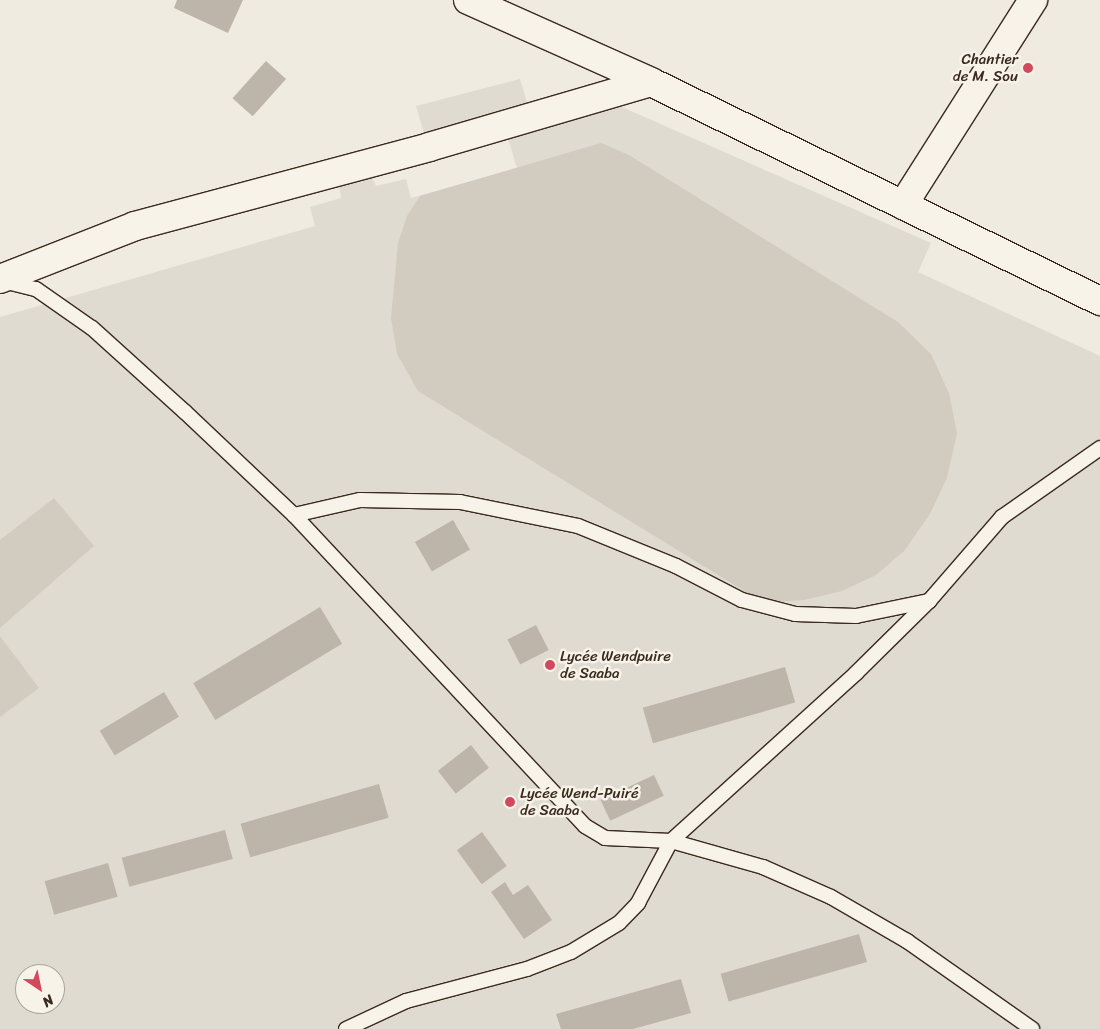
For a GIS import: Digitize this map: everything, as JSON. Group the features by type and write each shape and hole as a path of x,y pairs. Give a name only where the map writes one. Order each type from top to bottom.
{"street":[{"path":"468,0 650,82 1100,301"},
{"path":"903,205 1033,0"},
{"path":"0,280 135,226 439,144 650,82"},
{"path":"903,205 1100,287"}],"lane":[{"path":"0,280 36,289 92,328 294,515 585,826 605,838 671,841 763,866 832,897 907,941 1032,1029"},
{"path":"346,1029 406,1001 527,969 571,952 619,924 638,903 671,841 856,673 929,601 1002,517 1100,448"},
{"path":"294,515 360,500 460,502 578,526 676,566 742,600 795,614 856,616 929,601"}],"shaded area":[{"name":"Lycée Wendpuire de Saaba","path":"520,79 536,132 546,129 543,120 606,100 931,243 918,272 1100,356 1100,1029 0,1029 0,317 315,226 310,207 341,198 339,186 372,177 376,186 406,179 411,198 517,168 503,122 427,144 416,106"},
{"path":"601,143 629,155 898,322 931,354 949,393 957,433 947,478 930,514 904,551 876,575 842,591 804,600 777,602 754,597 418,391 397,354 391,318 398,243 407,216 420,196"},
{"path":"54,498 94,546 0,628 0,540"},
{"path":"0,636 39,688 0,717"}],"building":[{"path":"177,0 243,0 228,33 174,8"},
{"path":"266,61 286,79 253,116 233,98"},
{"path":"453,520 470,549 432,571 415,542"},
{"path":"320,607 342,644 215,720 193,683"},
{"path":"536,625 549,650 520,664 507,640"},
{"path":"785,667 795,703 653,743 643,708"},
{"path":"164,692 179,717 115,755 100,731"},
{"path":"471,745 489,768 456,794 438,771"},
{"path":"654,775 664,796 610,821 601,800"},
{"path":"379,784 389,818 250,857 241,824"},
{"path":"225,830 233,859 129,887 122,858"},
{"path":"482,832 507,866 482,884 457,850"},
{"path":"108,863 118,897 54,915 45,881"},
{"path":"505,882 513,895 528,885 552,920 524,939 491,892"},
{"path":"859,934 867,962 729,1002 721,974"},
{"path":"681,979 691,1013 633,1029 561,1029 556,1014"}],"place":[{"name":"Chantier de M. Sou","path":"1028,68"},
{"name":"Lycée Wendpuire de Saaba","path":"550,665"},
{"name":"Lycée Wend-Puiré de Saaba","path":"510,802"}]}
